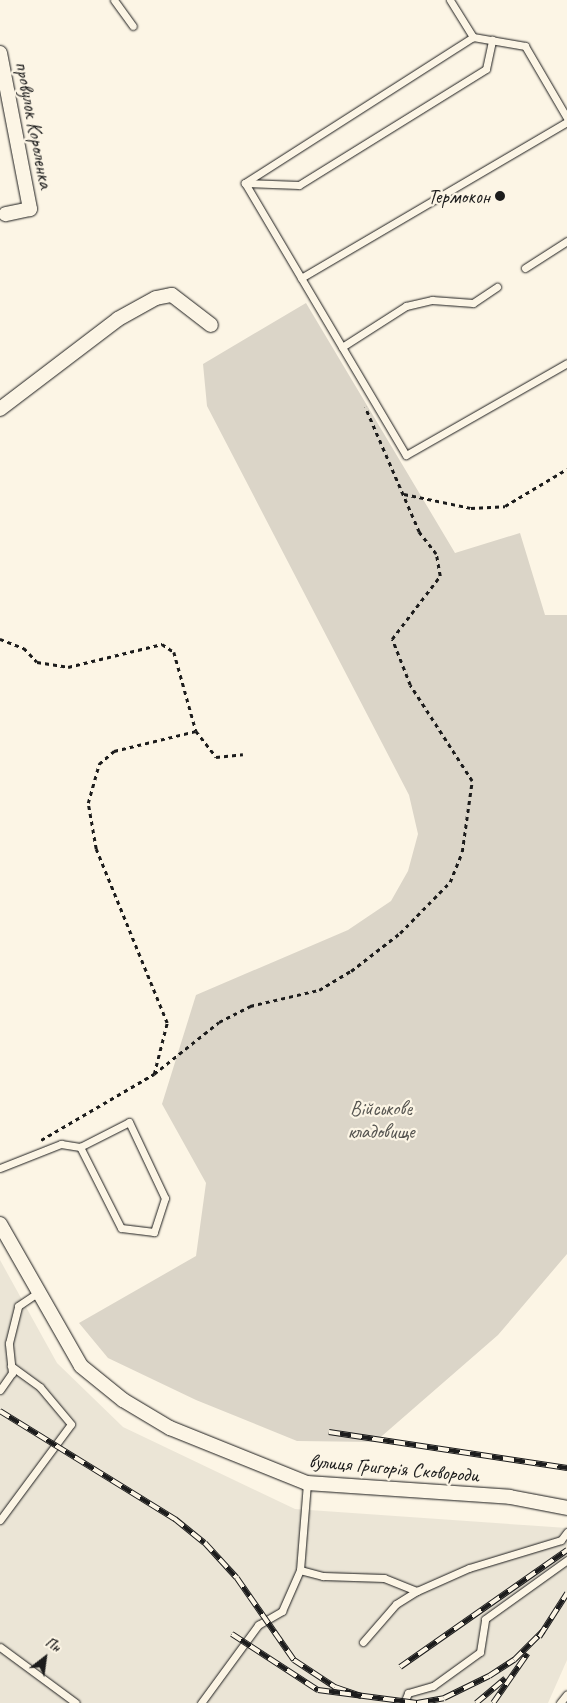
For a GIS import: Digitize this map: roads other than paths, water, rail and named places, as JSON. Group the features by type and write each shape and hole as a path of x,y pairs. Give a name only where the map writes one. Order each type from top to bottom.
{"street":[{"name":"провулок Короленка","path":"0,53 30,209 6,214"},
{"path":"0,409 118,319 156,298 172,295 210,325"},
{"name":"вулиця Григорія Сковороди","path":"0,1224 37,1293 81,1366 123,1400 170,1428 307,1483 510,1497 567,1508"}],"lane":[{"path":"114,0 133,26"},
{"path":"450,0 473,37"},
{"path":"245,183 473,37 525,46 567,120 301,278"},
{"path":"245,183 299,185 486,69 492,40"},
{"path":"245,183 406,455 567,363"},
{"path":"525,268 567,241"},
{"path":"342,347 406,306 432,300 473,303 497,286"},
{"path":"0,1168 31,1158 62,1144 80,1147 129,1122 165,1198 154,1232 122,1228 80,1147"},
{"path":"0,1390 12,1373 9,1343 18,1306 37,1293"},
{"path":"0,1520 72,1424 40,1387 11,1366"},
{"path":"201,1703 258,1625 282,1611 300,1570 307,1483"},
{"path":"363,1642 396,1604 417,1591 469,1568 561,1540 567,1532"},
{"path":"404,1703 408,1693 433,1686 480,1652 485,1619 567,1560"},
{"path":"300,1570 324,1576 384,1578 417,1591"},
{"path":"0,1647 76,1703"},
{"path":"560,1703 567,1694"}],"railway":[{"path":"0,1411 175,1519 205,1543 237,1578 294,1660 335,1687 361,1696"},
{"path":"329,1432 567,1468"},
{"path":"400,1667 567,1550"},
{"path":"539,1637 567,1593"},
{"path":"232,1634 318,1690 417,1703 444,1698 489,1676 514,1660 543,1631"},
{"path":"493,1703 527,1654"},
{"path":"476,1703 505,1679"}],"place":[{"name":"Термокон","path":"500,196"}],"park label":[{"name":"Військове кладовище","path":"381,1120"}]}
